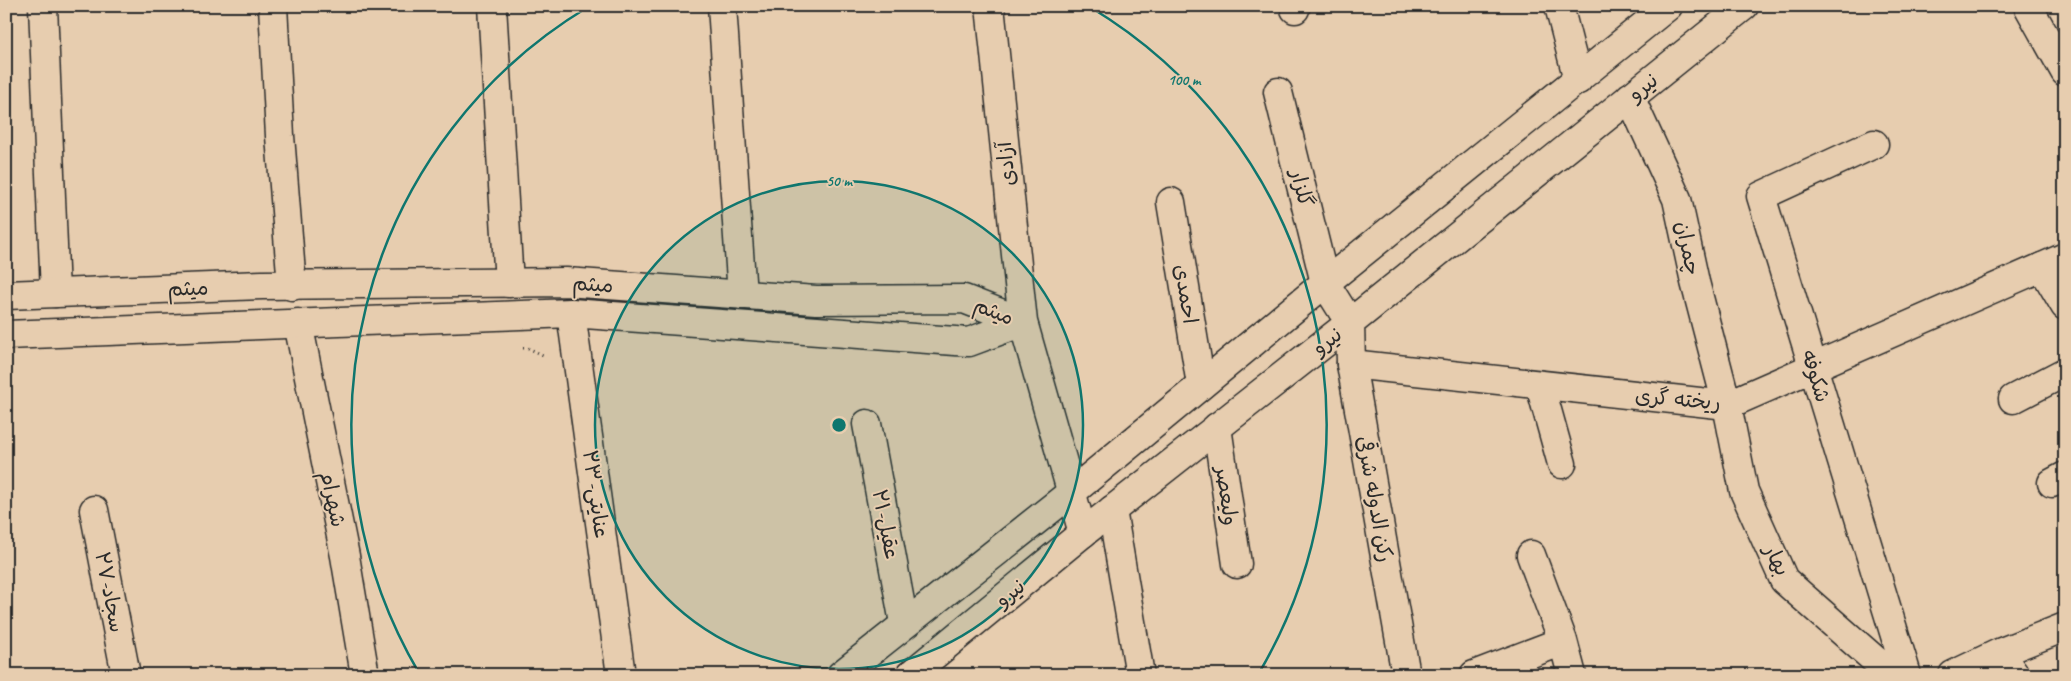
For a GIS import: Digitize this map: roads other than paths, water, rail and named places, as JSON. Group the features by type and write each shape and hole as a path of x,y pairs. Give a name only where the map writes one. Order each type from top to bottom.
{"street":[{"path":"43,6 55,293"},
{"path":"273,6 280,136 292,286"},
{"path":"492,6 509,283"},
{"path":"722,6 742,295"},
{"name":"آزادی","path":"990,6 1023,322 1083,533"},
{"path":"1559,6 1578,80"},
{"name":"نیرو","path":"841,675 904,623 1072,492 1668,6"},
{"name":"نیرو","path":"915,673 1083,533 1350,323 1744,6"},
{"path":"2028,6 2065,72"},
{"name":"گلزار","path":"1278,92 1326,283 1350,323"},
{"name":"چمران","path":"1630,97 1677,199 1695,282 1727,405"},
{"name":"شکوفه","path":"1874,144 1761,196 1908,675"},
{"name":"احمدی","path":"1171,202 1201,386"},
{"path":"2054,262 2065,306"},
{"name":"ریخته گری","path":"1351,364 1727,405 2054,262"},
{"name":"میثم","path":"6,295 262,285 566,282 816,300 964,299 1023,322"},
{"name":"میثم","path":"6,335 571,312 969,342 1023,322"},
{"name":"۲۳-عنایتی","path":"571,312 621,675"},
{"name":"شهرام","path":"298,323 345,556 365,675"},
{"name":"رکن الدوله شرقی","path":"1350,323 1351,364 1406,675"},
{"path":"2013,399 2065,372"},
{"path":"1540,385 1562,464"},
{"name":"بهار","path":"1727,405 1744,491 1784,580 1892,675"},
{"name":"۲۱-عقیل","path":"867,424 904,623"},
{"name":"ولیعصر","path":"1217,427 1237,564"},
{"name":"۲۷-سجاد","path":"94,510 126,675"},
{"path":"1112,510 1140,675"},
{"path":"1530,555 1563,642 1572,675"},
{"path":"1954,675 1999,653 2065,627"},
{"path":"1474,675 1563,642"},
{"path":"1999,653 2015,675"}]}
